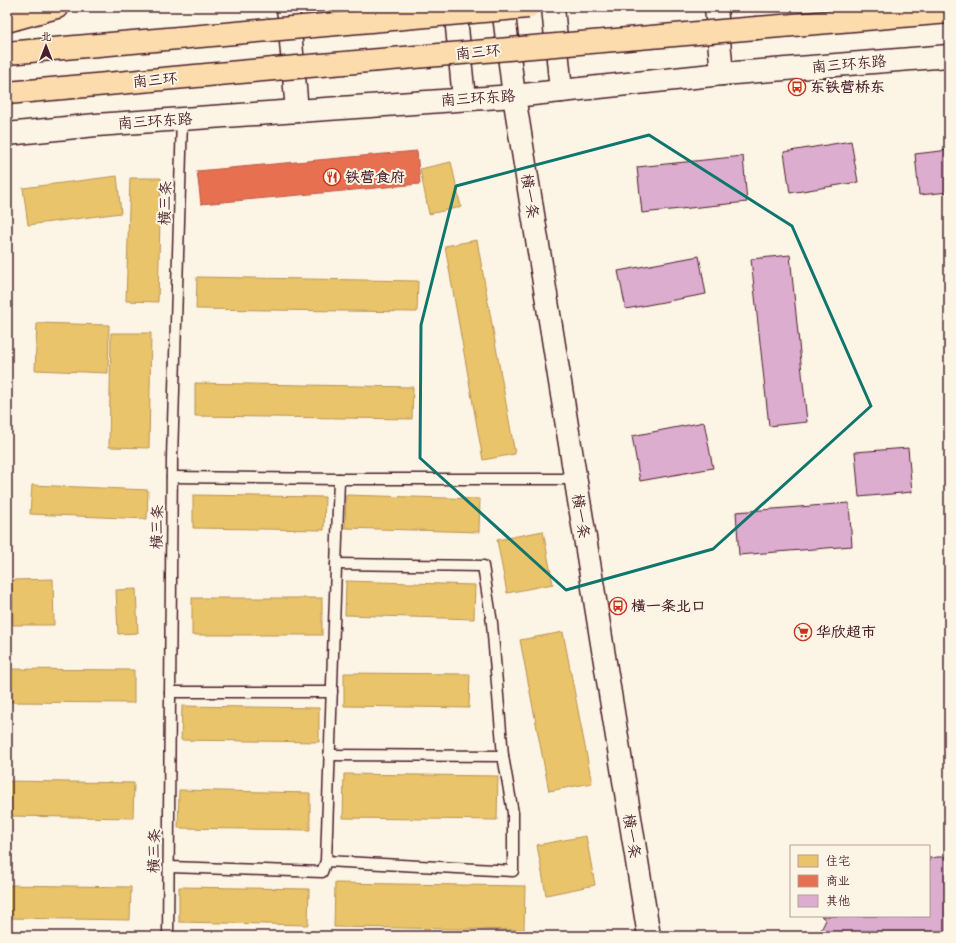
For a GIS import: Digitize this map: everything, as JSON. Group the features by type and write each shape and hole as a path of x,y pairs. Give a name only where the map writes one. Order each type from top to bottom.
{"highway":[{"path":"7,21 57,7"},
{"path":"7,53 528,7"},
{"name":"南三环","path":"7,93 949,12"}],"street":[{"path":"288,7 297,111"},
{"path":"455,7 464,99"},
{"name":"横一条","path":"503,7 514,96 649,936"},
{"path":"553,7 561,91"},
{"path":"716,7 722,74"},
{"name":"南三环东路","path":"7,134 96,125 514,96 722,74 949,56"}],"lane":[{"name":"横三条","path":"168,936 172,477 182,119"},
{"path":"172,477 575,478"},
{"path":"169,867 322,872 326,862 339,478"},
{"path":"326,862 513,871 513,813 503,756 492,623 483,566 336,564"},
{"path":"170,692 332,692"},
{"path":"329,755 503,756"}],"highlighted area":[{"path":"649,135 792,226 871,406 713,549 566,590 420,458 421,325 456,186"}],"building: 住宅":[{"path":"451,162 461,207 429,214 420,169"},
{"path":"117,176 121,213 28,225 23,188"},
{"path":"130,178 161,178 158,302 126,301"},
{"path":"477,240 515,454 483,460 445,246"},
{"path":"197,277 418,281 417,312 196,309"},
{"path":"37,323 109,325 108,373 35,370"},
{"path":"111,333 151,333 149,448 109,447"},
{"path":"195,383 413,387 412,419 195,416"},
{"path":"32,485 148,490 147,519 30,514"},
{"path":"193,495 325,497 324,530 193,528"},
{"path":"346,495 480,499 479,532 345,528"},
{"path":"543,531 553,584 507,593 497,540"},
{"path":"53,579 54,625 13,625 12,580"},
{"path":"346,581 475,585 474,619 345,615"},
{"path":"136,589 138,633 118,634 116,590"},
{"path":"192,598 322,598 322,635 192,635"},
{"path":"563,632 592,783 549,791 520,640"},
{"path":"7,669 134,670 134,703 7,702"},
{"path":"344,673 470,674 469,708 344,706"},
{"path":"182,706 319,708 319,742 181,740"},
{"path":"344,774 498,776 497,820 343,818"},
{"path":"7,781 134,783 133,818 7,816"},
{"path":"179,790 310,793 310,830 178,828"},
{"path":"586,836 595,885 546,895 537,845"},
{"path":"335,883 525,886 524,930 334,927"},
{"path":"7,885 131,887 130,920 7,918"},
{"path":"179,887 309,889 308,925 179,922"}],"building: 商业":[{"path":"417,151 420,184 201,204 197,171"}],"building: 其他":[{"path":"851,141 858,182 790,193 784,152"},
{"path":"949,150 949,192 919,195 915,154"},
{"path":"743,156 747,202 642,213 637,167"},
{"path":"790,255 807,422 769,426 751,259"},
{"path":"699,256 706,294 626,309 618,271"},
{"path":"704,422 713,468 640,481 632,436"},
{"path":"908,448 912,492 859,497 855,452"},
{"path":"849,503 852,546 739,555 736,512"},
{"path":"947,857 947,874 949,874 949,933 939,936 829,936 820,932 826,920 822,917 930,917 930,858"}],"place":[{"name":"东铁营桥东","path":"797,87"},
{"name":"铁营食府","path":"332,177"},
{"name":"横一条北口","path":"618,606"},
{"name":"华欣超市","path":"803,632"}]}
